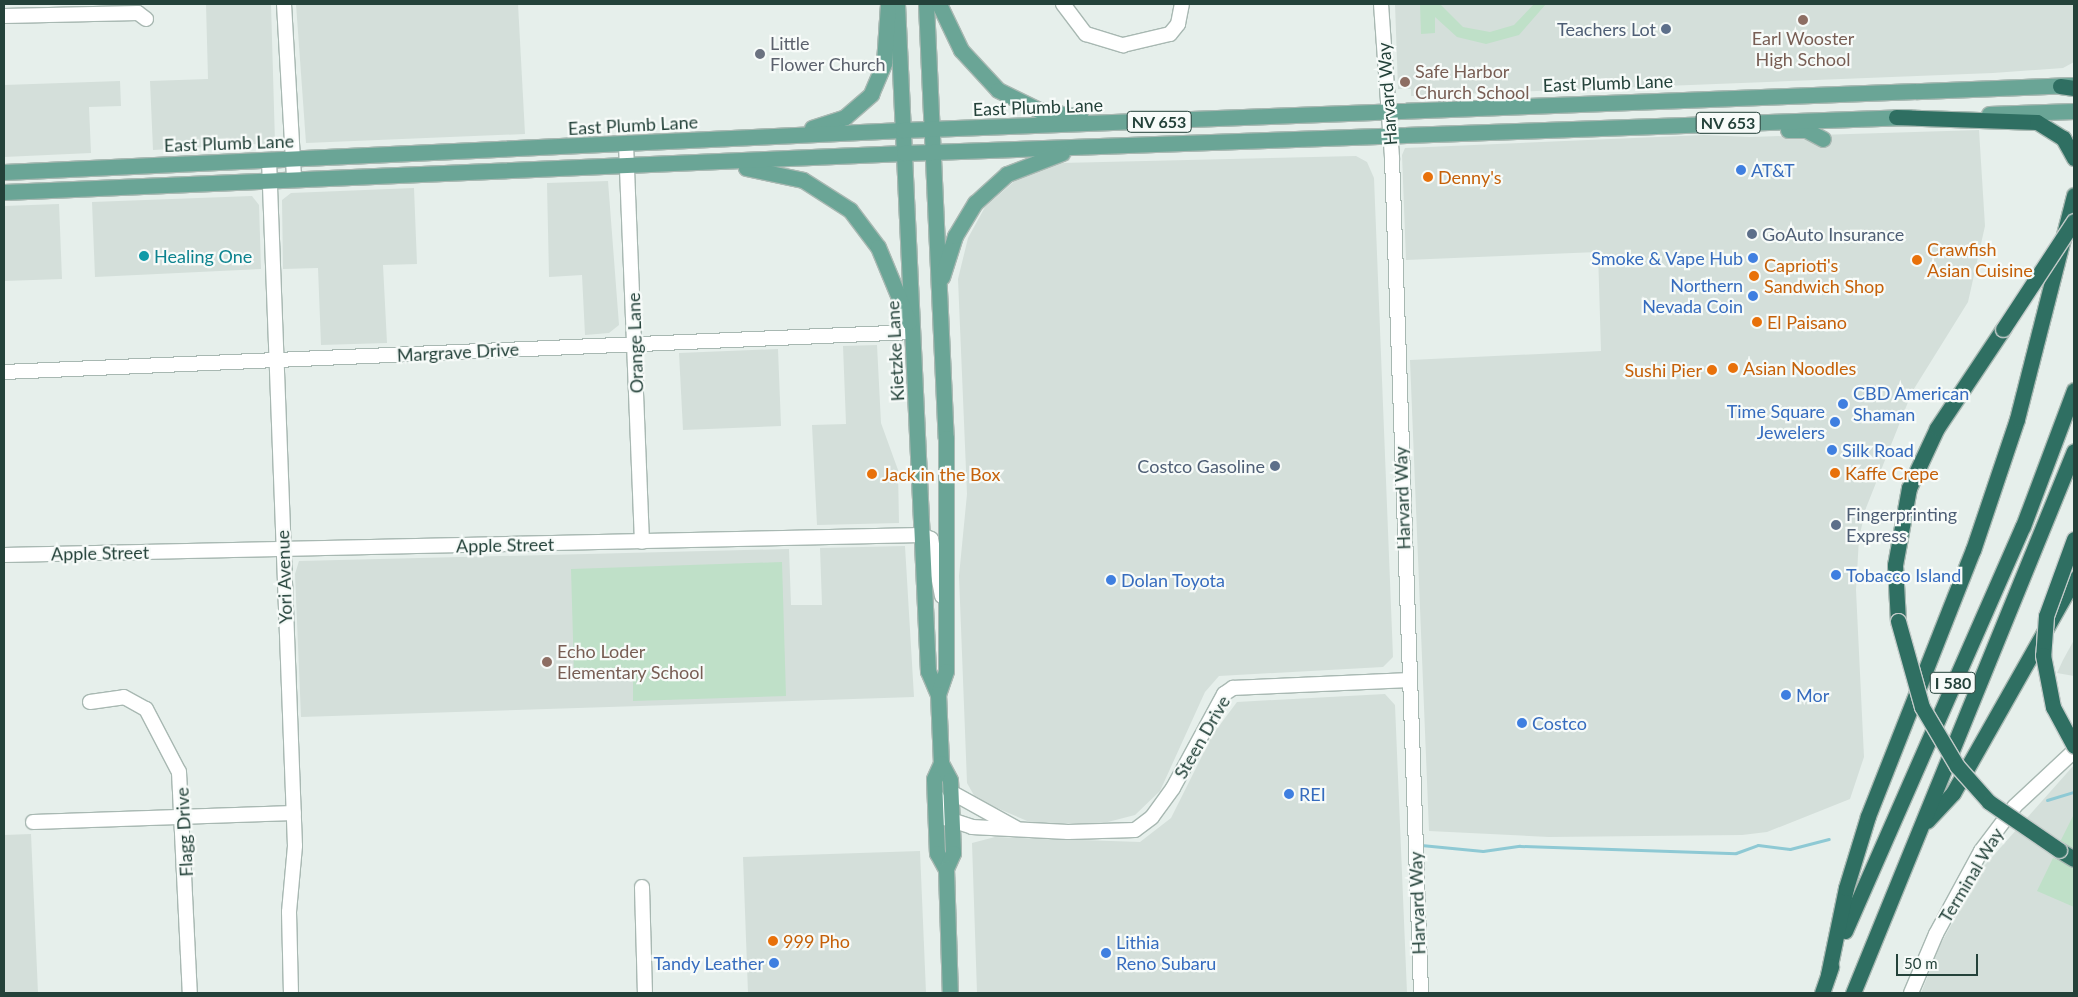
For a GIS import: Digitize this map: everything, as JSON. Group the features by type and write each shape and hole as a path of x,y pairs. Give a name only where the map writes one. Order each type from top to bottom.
{"highway":[{"path":"1896,117 2037,122 2063,138 2074,158"},
{"path":"1828,975 1846,888 1868,816 1973,550 2017,419 2074,194"},
{"path":"2074,221 1937,428 1909,488 1895,565 1898,621 1922,708 1957,766 1989,802 2059,850 2074,858"},
{"name":"I 580","path":"1822,993 1880,845 2023,526 2074,390"},
{"name":"I 580","path":"1853,993 2074,451"},
{"path":"2074,539 2046,616 2043,655 2053,707 2074,746"},
{"path":"1920,830 1953,793 2074,579"}],"main road":[{"path":"739,138 826,126 860,105 871,94 884,63 888,4"},
{"name":"Kietzke Lane","path":"897,4 928,671 938,694 941,763 935,792 937,853 946,870"},
{"name":"Kietzke Lane","path":"926,4 946,438 946,671 938,694"},
{"path":"939,4 949,29 979,73 1019,102 1061,115 1184,122"},
{"name":"East Plumb Lane","path":"4,172 903,130 1184,122 1387,111 2069,86"},
{"path":"1826,119 1832,101 2002,94 2034,87"},
{"name":"NV 653","path":"904,153 1390,134 2072,111"},
{"path":"1722,123 1753,131 1806,130 1823,139"},
{"path":"938,292 955,236 991,187 1033,162 1090,147"},
{"path":"4,192 904,153"},
{"path":"680,163 782,174 837,199 866,226 878,247 913,332"},
{"name":"Kietzke Lane","path":"941,763 950,780 951,792 953,853 946,870 950,993"}],"street":[{"path":"284,4 294,179"},
{"path":"1063,4 1076,25 1098,40 1123,45 1146,42 1174,29 1182,4"},
{"name":"Harvard Way","path":"1381,4 1390,134 1421,993"},
{"path":"4,16 138,13 146,19"},
{"name":"Orange Lane","path":"626,144 642,542"},
{"name":"Yori Avenue","path":"269,160 279,360 283,549 294,813 295,870 288,912 291,993"},
{"name":"Margrave Drive","path":"4,372 913,332"},
{"path":"922,535 931,539 945,611"},
{"name":"Apple Street","path":"4,555 922,535"},
{"name":"Steen Drive","path":"952,823 1006,831 1016,828 1068,832 1135,830 1152,817 1224,694 1236,686 1409,680"},
{"name":"Flagg Drive","path":"90,702 124,697 154,718 179,772 184,817 190,993"},
{"name":"Terminal Way","path":"1911,993 1936,934 1981,851 2015,806 2074,751"},
{"path":"935,792 944,818 952,823"},
{"name":"Steen Drive","path":"951,792 1016,828"},
{"path":"34,822 294,813"},
{"path":"642,887 645,993"}],"shaded area":[{"path":"206,4 271,4 275,143 153,150 150,81 208,79"},
{"path":"296,4 518,4 525,134 306,143"},
{"path":"1395,4 2074,4 2074,62 2063,68 1993,73 1411,96 1411,89 1398,89"},
{"path":"120,81 121,106 89,107 91,153 4,157 4,85"},
{"path":"1979,130 1985,226 1968,302 1912,392 1866,508 1859,538 1856,590 1864,757 1850,799 1767,832 1742,835 1549,837 1429,831 1410,360 1601,351 1598,252 1406,260 1402,155 1405,148 1704,135 1750,137"},
{"path":"1356,156 1367,162 1374,178 1393,657 1383,667 1219,676 1205,692 1160,791 1135,815 1100,824 1032,823 976,799 967,783 959,576 967,494 958,279 968,238 985,207 1018,178 1061,163"},
{"path":"608,181 619,325 609,333 585,335 582,275 549,277 547,183"},
{"path":"414,188 417,264 383,265 387,343 321,345 318,268 283,269 282,200 291,193"},
{"path":"252,196 259,205 261,269 95,277 92,202"},
{"path":"59,204 62,279 4,281 4,206"},
{"path":"877,345 881,423 898,470 899,523 817,525 812,425 846,424 843,346"},
{"path":"778,349 781,426 683,430 679,353"},
{"name":"Echo Loder Elementary School","path":"905,546 914,697 301,717 295,574 299,561 789,549 791,605 822,605 820,548"},
{"path":"2074,640 2074,676 2057,673 2063,660"},
{"path":"1385,694 1395,705 1407,993 977,993 972,843 995,837 1140,842 1171,818 1213,734 1237,702"},
{"path":"2074,765 2074,993 1921,993 1940,945 1985,865"},
{"path":"31,834 38,993 4,993 4,835"},
{"path":"920,851 926,993 748,993 743,857"}],"green space":[{"path":"1420,4 1440,4 1463,27 1490,32 1514,25 1534,4 1546,4 1519,35 1486,44 1457,37 1435,17 1435,33 1421,34"},
{"path":"782,562 786,696 633,701 633,678 626,673 574,674 571,569"},
{"path":"2074,814 2074,850 2059,844"},
{"path":"2053,858 2074,867 2074,907 2037,891"}],"waterway":[{"path":"2047,800 2074,792"},
{"path":"1421,845 1483,851 1520,846 1736,853 1758,845 1790,849 1829,839"}],"place":[{"name":"Earl Wooster High School","path":"1803,20"},
{"name":"Teachers Lot","path":"1666,29"},
{"name":"Little Flower Church","path":"760,54"},
{"name":"Safe Harbor Church School","path":"1405,82"},
{"name":"AT&T","path":"1741,170"},
{"name":"Denny's","path":"1428,177"},
{"name":"GoAuto Insurance","path":"1752,234"},
{"name":"Healing One","path":"144,256"},
{"name":"Smoke & Vape Hub","path":"1753,258"},
{"name":"Crawfish Asian Cuisine","path":"1917,260"},
{"name":"Caprioti's Sandwich Shop","path":"1754,276"},
{"name":"Northern Nevada Coin","path":"1753,296"},
{"name":"El Paisano","path":"1757,322"},
{"name":"Asian Noodles","path":"1733,368"},
{"name":"Sushi Pier","path":"1712,370"},
{"name":"CBD American Shaman","path":"1843,404"},
{"name":"Time Square Jewelers","path":"1835,422"},
{"name":"Silk Road","path":"1832,450"},
{"name":"Costco Gasoline","path":"1275,466"},
{"name":"Kaffe Crepe","path":"1835,473"},
{"name":"Jack in the Box","path":"872,474"},
{"name":"Fingerprinting Express","path":"1836,525"},
{"name":"Tobacco Island","path":"1836,575"},
{"name":"Dolan Toyota","path":"1111,580"},
{"name":"Echo Loder Elementary School","path":"547,662"},
{"name":"Mor","path":"1786,695"},
{"name":"Costco","path":"1522,723"},
{"name":"REI","path":"1289,794"},
{"name":"999 Pho","path":"773,941"},
{"name":"Lithia Reno Subaru","path":"1106,953"},
{"name":"Tandy Leather","path":"774,963"}]}
